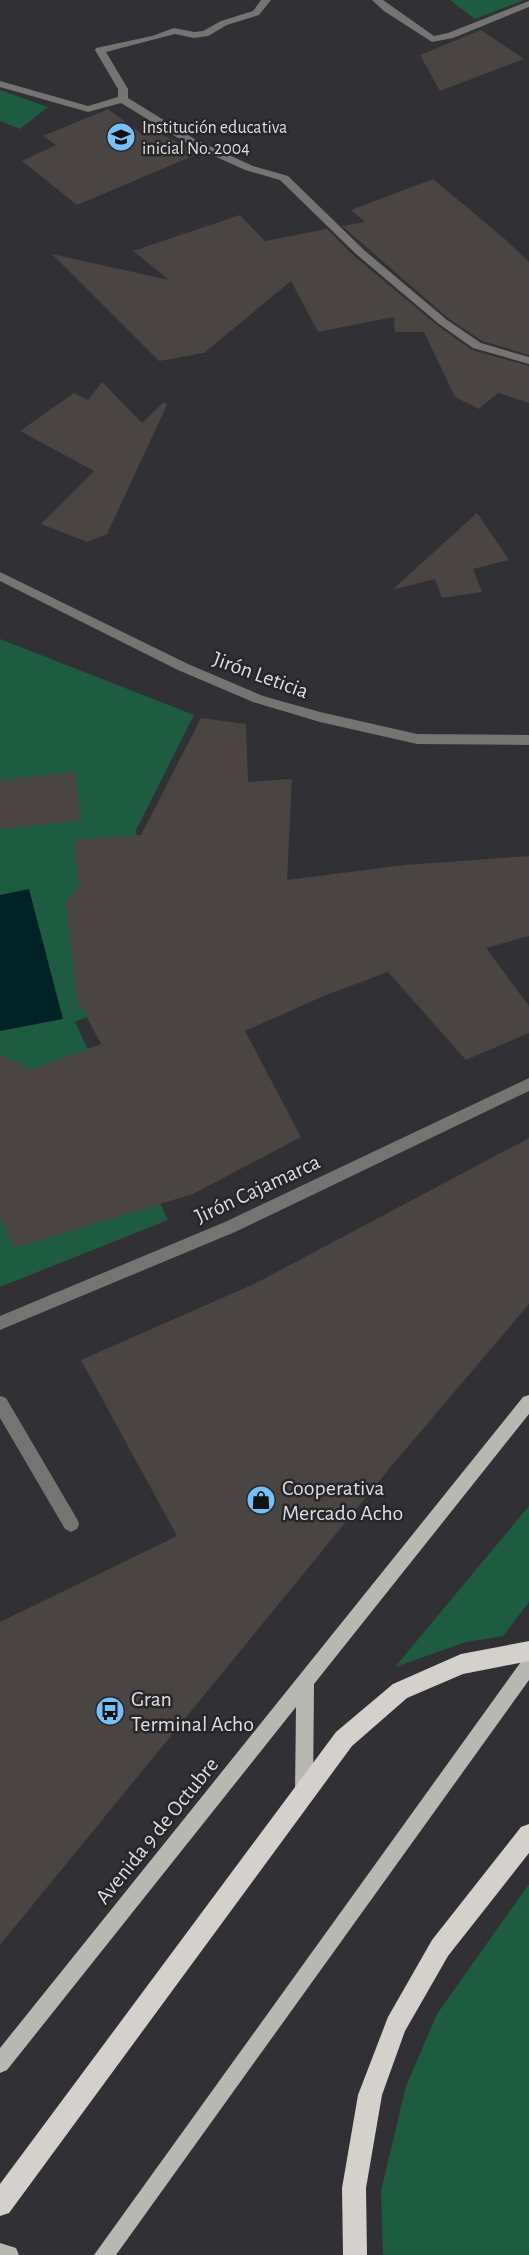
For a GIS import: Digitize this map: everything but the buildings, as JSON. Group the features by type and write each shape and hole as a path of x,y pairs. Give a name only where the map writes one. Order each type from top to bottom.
{"highway":[{"path":"0,2204 344,1739 400,1691 461,1664 529,1651"},
{"path":"355,2255 354,2188 370,2095 396,2025 440,1948 529,1835"}],"main road":[{"name":"Avenida 9 de Octubre","path":"0,2063 529,1402"},
{"path":"104,2255 529,1665"},
{"path":"304,1792 305,1683"},
{"path":"0,2253 9,2255"}],"street":[{"path":"266,0 256,13 224,23 205,34 194,35 174,31 156,38 100,50 123,89 123,99 137,111 192,142 249,168 284,178 360,252 443,322 477,346 529,361"},
{"path":"377,0 432,39 450,36 529,4"},
{"path":"0,84 88,109 123,99"},
{"name":"Jirón Leticia","path":"0,576 183,667 258,699 320,717 417,739 529,740"},
{"name":"Jirón Cajamarca","path":"0,1323 230,1227 529,1084"},
{"path":"0,1403 71,1524"}],"green space":[{"path":"450,0 524,0 475,19"},
{"path":"0,90 48,107 20,129 0,121"},
{"path":"0,639 194,715 136,830 153,988 75,1022 168,1220 0,1287"},
{"path":"529,1506 529,1602 503,1636 466,1642 395,1667"},
{"path":"529,1884 529,2255 383,2255 381,2191 406,2086 437,2014"}],"water":[{"path":"29,889 63,1019 0,1031 0,895"}],"place":[{"name":"Institución educativa inicial No. 2004","path":"121,137"},
{"name":"Cooperativa Mercado Acho","path":"261,1500"},
{"name":"Gran Terminal Acho","path":"110,1711"}]}
